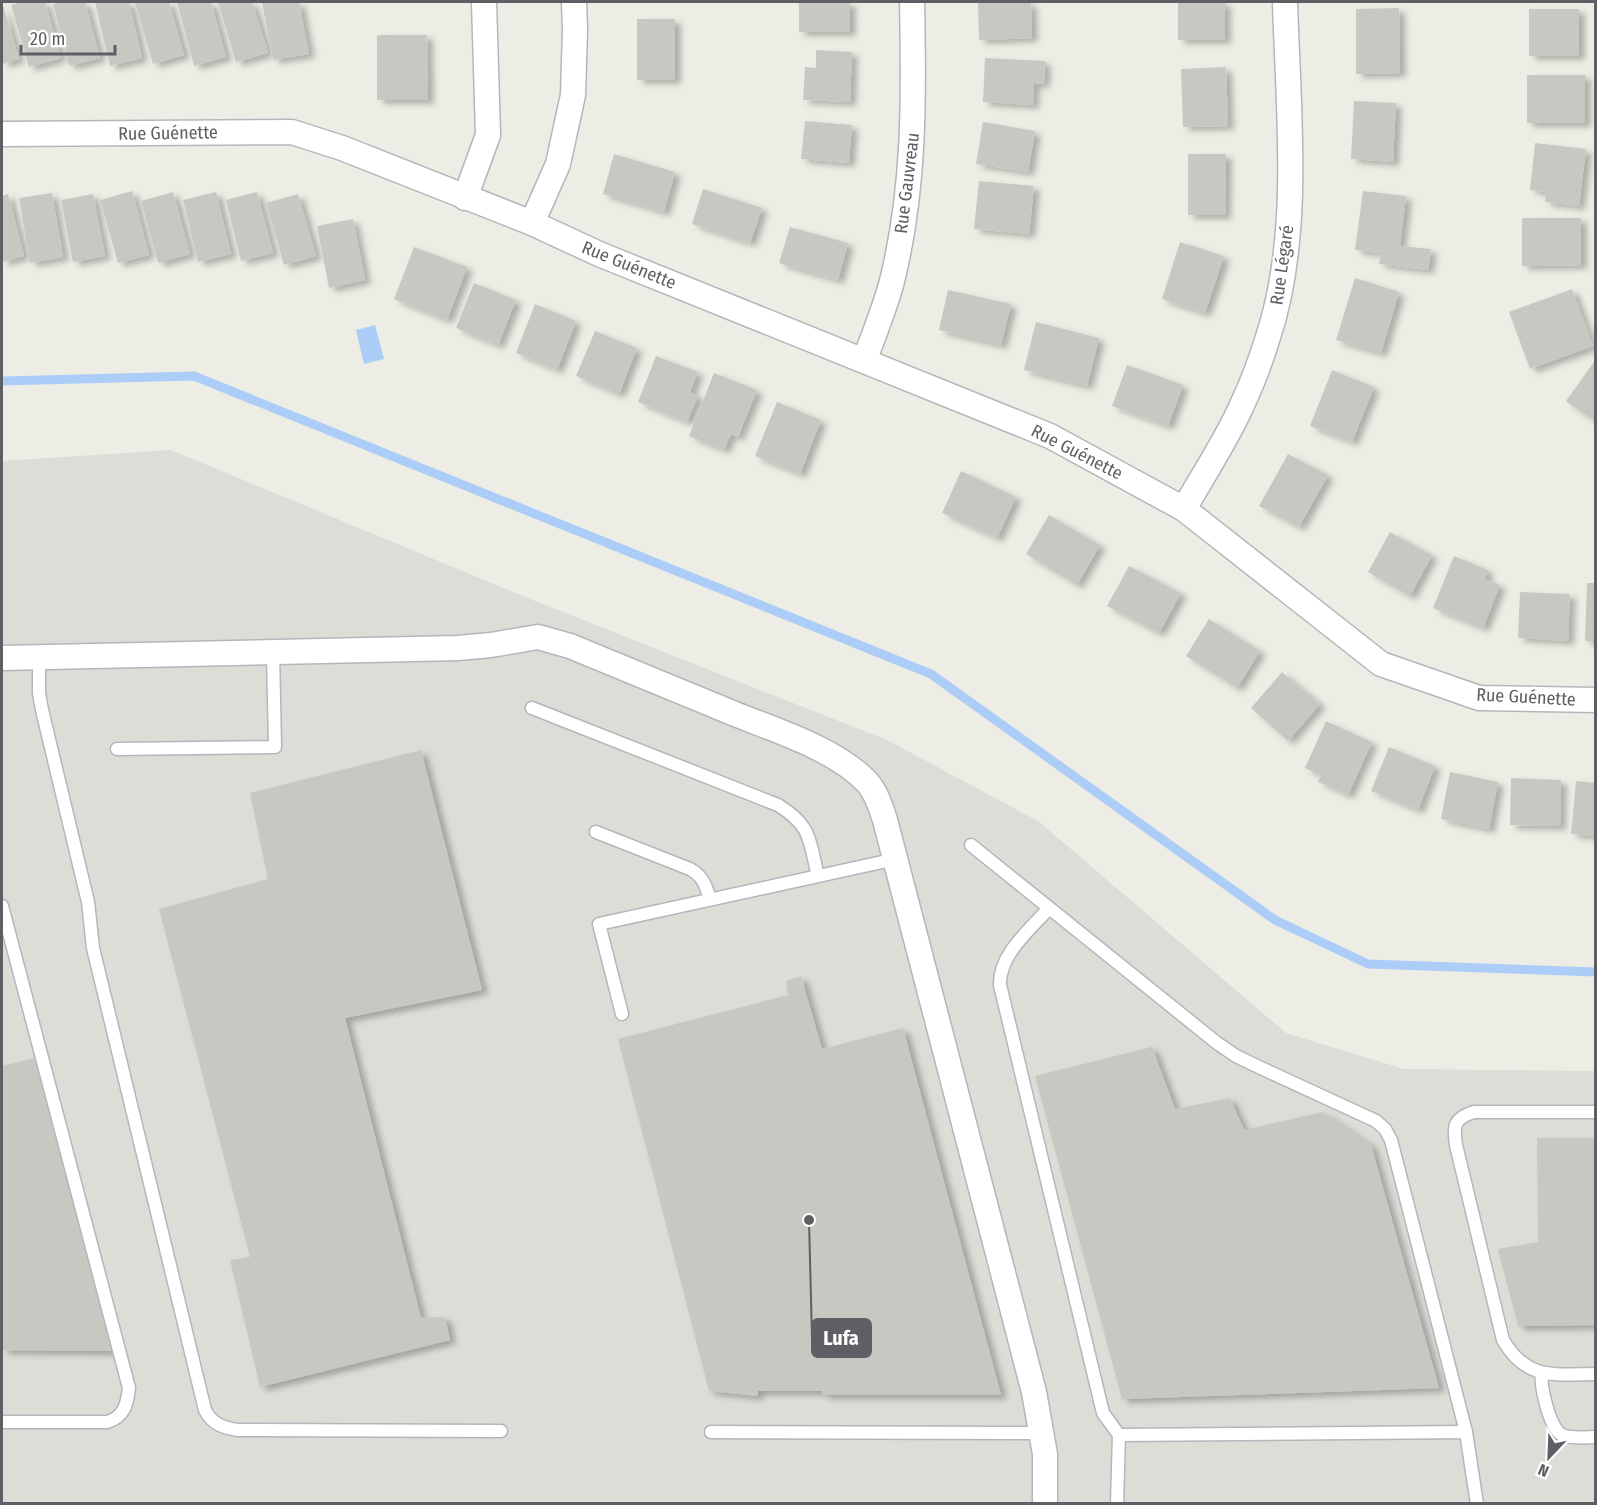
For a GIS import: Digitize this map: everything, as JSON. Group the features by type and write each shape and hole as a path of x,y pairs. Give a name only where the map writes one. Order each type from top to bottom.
{"street":[{"path":"465,198 488,135 484,2"},
{"path":"532,223 558,164 573,96 574,2"},
{"name":"Rue Gauvreau","path":"865,359 892,282 907,207 914,131 912,2"},
{"name":"Rue Légaré","path":"1184,508 1242,405 1268,336 1278,301 1286,258 1290,171 1285,2"},
{"name":"Rue Guénette","path":"2,135 291,132 342,148 532,223 599,254 865,359 1050,436 1184,508 1381,664 1479,698 1596,700"},
{"path":"2,658 458,648 538,637 570,646 784,734 847,766 869,785 876,796 896,859 1028,1369 1045,1454 1045,1503"}],"lane":[{"path":"117,749 275,747 273,652"},
{"path":"39,657 39,693 42,710 88,902 93,948 205,1410 209,1418 217,1425 238,1430 501,1431"},
{"path":"532,708 778,804 804,825 818,876"},
{"path":"596,832 690,868 699,874 710,899"},
{"path":"970,845 1217,1043 1236,1056 1365,1116 1385,1129 1391,1140 1466,1432 1477,1503"},
{"path":"622,1014 599,924 896,859"},
{"path":"2,906 129,1388 128,1401 123,1412 116,1419 107,1422 2,1422"},
{"path":"1048,908 1004,962 1000,974 1000,985 1103,1413 1119,1435 1117,1503"},
{"path":"1596,1112 1474,1112 1458,1119 1455,1128 1456,1145 1503,1340 1523,1365 1542,1373 1596,1374"},
{"path":"1542,1373 1543,1395 1558,1431 1568,1437 1596,1437"},
{"path":"711,1432 1042,1433"},
{"path":"1119,1435 1466,1432"}],"shaded area":[{"path":"171,450 535,601 887,740 1038,821 1286,1033 1404,1069 1595,1071 1595,1503 2,1504 2,461"}],"water":[{"path":"375,325 384,359 364,364 356,330"}],"building":[{"path":"2,2 19,59 2,64"},
{"path":"22,2 45,2 61,58 29,67 11,5"},
{"path":"85,2 100,58 69,66 53,4"},
{"path":"95,2 129,2 142,58 110,66"},
{"path":"169,2 184,55 153,64 135,3"},
{"path":"177,2 211,2 226,57 194,66"},
{"path":"252,2 268,53 236,62 218,3"},
{"path":"262,2 299,2 309,54 273,60"},
{"path":"799,2 850,2 850,32 799,32"},
{"path":"978,2 1031,2 1032,38 979,40"},
{"path":"1178,2 1225,2 1225,40 1178,40"},
{"path":"1399,8 1400,73 1356,74 1356,9"},
{"path":"1529,9 1579,9 1579,56 1529,56"},
{"path":"637,19 675,19 675,80 637,80"},
{"path":"377,35 427,35 428,100 377,100"},
{"path":"816,50 852,52 850,102 803,100 805,67 816,68"},
{"path":"985,58 1045,61 1044,84 1034,83 1033,105 983,102"},
{"path":"1226,67 1228,126 1183,127 1181,69"},
{"path":"1527,75 1585,75 1585,123 1527,123"},
{"path":"1354,101 1396,103 1393,162 1351,159"},
{"path":"805,121 852,125 849,163 801,159"},
{"path":"983,122 1035,131 1028,172 976,164"},
{"path":"1535,143 1586,149 1579,206 1545,202 1546,192 1530,190"},
{"path":"614,154 675,172 664,212 603,194"},
{"path":"1188,154 1226,154 1225,215 1188,215"},
{"path":"979,181 1034,186 1029,234 974,229"},
{"path":"703,189 762,208 750,243 692,224"},
{"path":"132,191 149,255 118,263 100,200"},
{"path":"1363,191 1406,196 1400,246 1431,249 1428,270 1379,264 1381,253 1355,250"},
{"path":"173,192 190,254 158,263 141,201"},
{"path":"216,192 231,254 198,262 183,200"},
{"path":"257,192 273,253 241,261 226,200"},
{"path":"52,193 63,257 30,263 19,198"},
{"path":"8,194 24,256 2,262 2,196"},
{"path":"93,194 105,256 73,262 61,200"},
{"path":"298,194 316,256 284,265 266,203"},
{"path":"1522,218 1581,218 1581,265 1522,266"},
{"path":"353,219 365,280 329,288 317,226"},
{"path":"790,227 848,243 838,280 779,263"},
{"path":"1180,242 1224,256 1205,313 1162,299"},
{"path":"414,247 467,267 447,320 394,299"},
{"path":"1355,278 1399,292 1381,353 1336,340"},
{"path":"474,283 516,300 498,345 456,328"},
{"path":"1572,289 1593,346 1530,369 1509,312"},
{"path":"948,290 1011,304 1001,345 939,330"},
{"path":"535,304 576,321 557,370 516,353"},
{"path":"1036,322 1099,338 1087,386 1024,370"},
{"path":"595,331 637,348 619,394 576,376"},
{"path":"656,356 698,372 690,392 698,396 687,422 638,402"},
{"path":"1596,359 1596,422 1566,401"},
{"path":"1127,365 1183,385 1168,426 1112,406"},
{"path":"1332,370 1374,387 1352,442 1310,426"},
{"path":"714,373 757,390 738,437 731,434 724,450 689,436"},
{"path":"777,402 821,420 800,474 755,456"},
{"path":"1288,454 1328,475 1299,527 1259,506"},
{"path":"961,471 1016,497 997,538 942,513"},
{"path":"1049,515 1100,545 1077,585 1026,554"},
{"path":"1390,532 1432,555 1410,596 1368,572"},
{"path":"1454,556 1488,570 1485,579 1500,585 1483,628 1433,608"},
{"path":"1129,566 1181,593 1159,633 1107,606"},
{"path":"1587,583 1596,583 1596,642 1585,641"},
{"path":"1520,592 1570,594 1568,641 1518,638"},
{"path":"1209,619 1260,651 1237,688 1186,656"},
{"path":"1282,672 1320,704 1288,741 1251,708"},
{"path":"1326,721 1372,742 1348,795 1318,782 1321,775 1305,768"},
{"path":"1389,747 1435,766 1418,810 1371,791"},
{"path":"421,750 482,990 345,1018 421,1318 445,1317 450,1340 260,1387 230,1260 250,1257 159,909 268,879 250,793"},
{"path":"1450,772 1498,782 1489,829 1441,819"},
{"path":"1511,778 1561,780 1560,826 1510,825"},
{"path":"1576,781 1596,783 1596,836 1571,834"},
{"path":"801,976 822,1049 903,1028 1001,1395 823,1395 822,1391 758,1391 758,1396 709,1391 618,1039 788,995 786,981"},
{"path":"1152,1047 1175,1109 1230,1098 1244,1130 1322,1112 1371,1145 1439,1388 1122,1399 1035,1076"},
{"path":"38,1057 112,1351 2,1350 2,1066"},
{"path":"1537,1138 1596,1138 1596,1325 1518,1326 1498,1249 1538,1242"}],"waterway":[{"path":"2,381 194,376 931,674 1275,920 1368,964 1596,972"}],"place":[{"name":"Lufa","path":"809,1220"}]}
